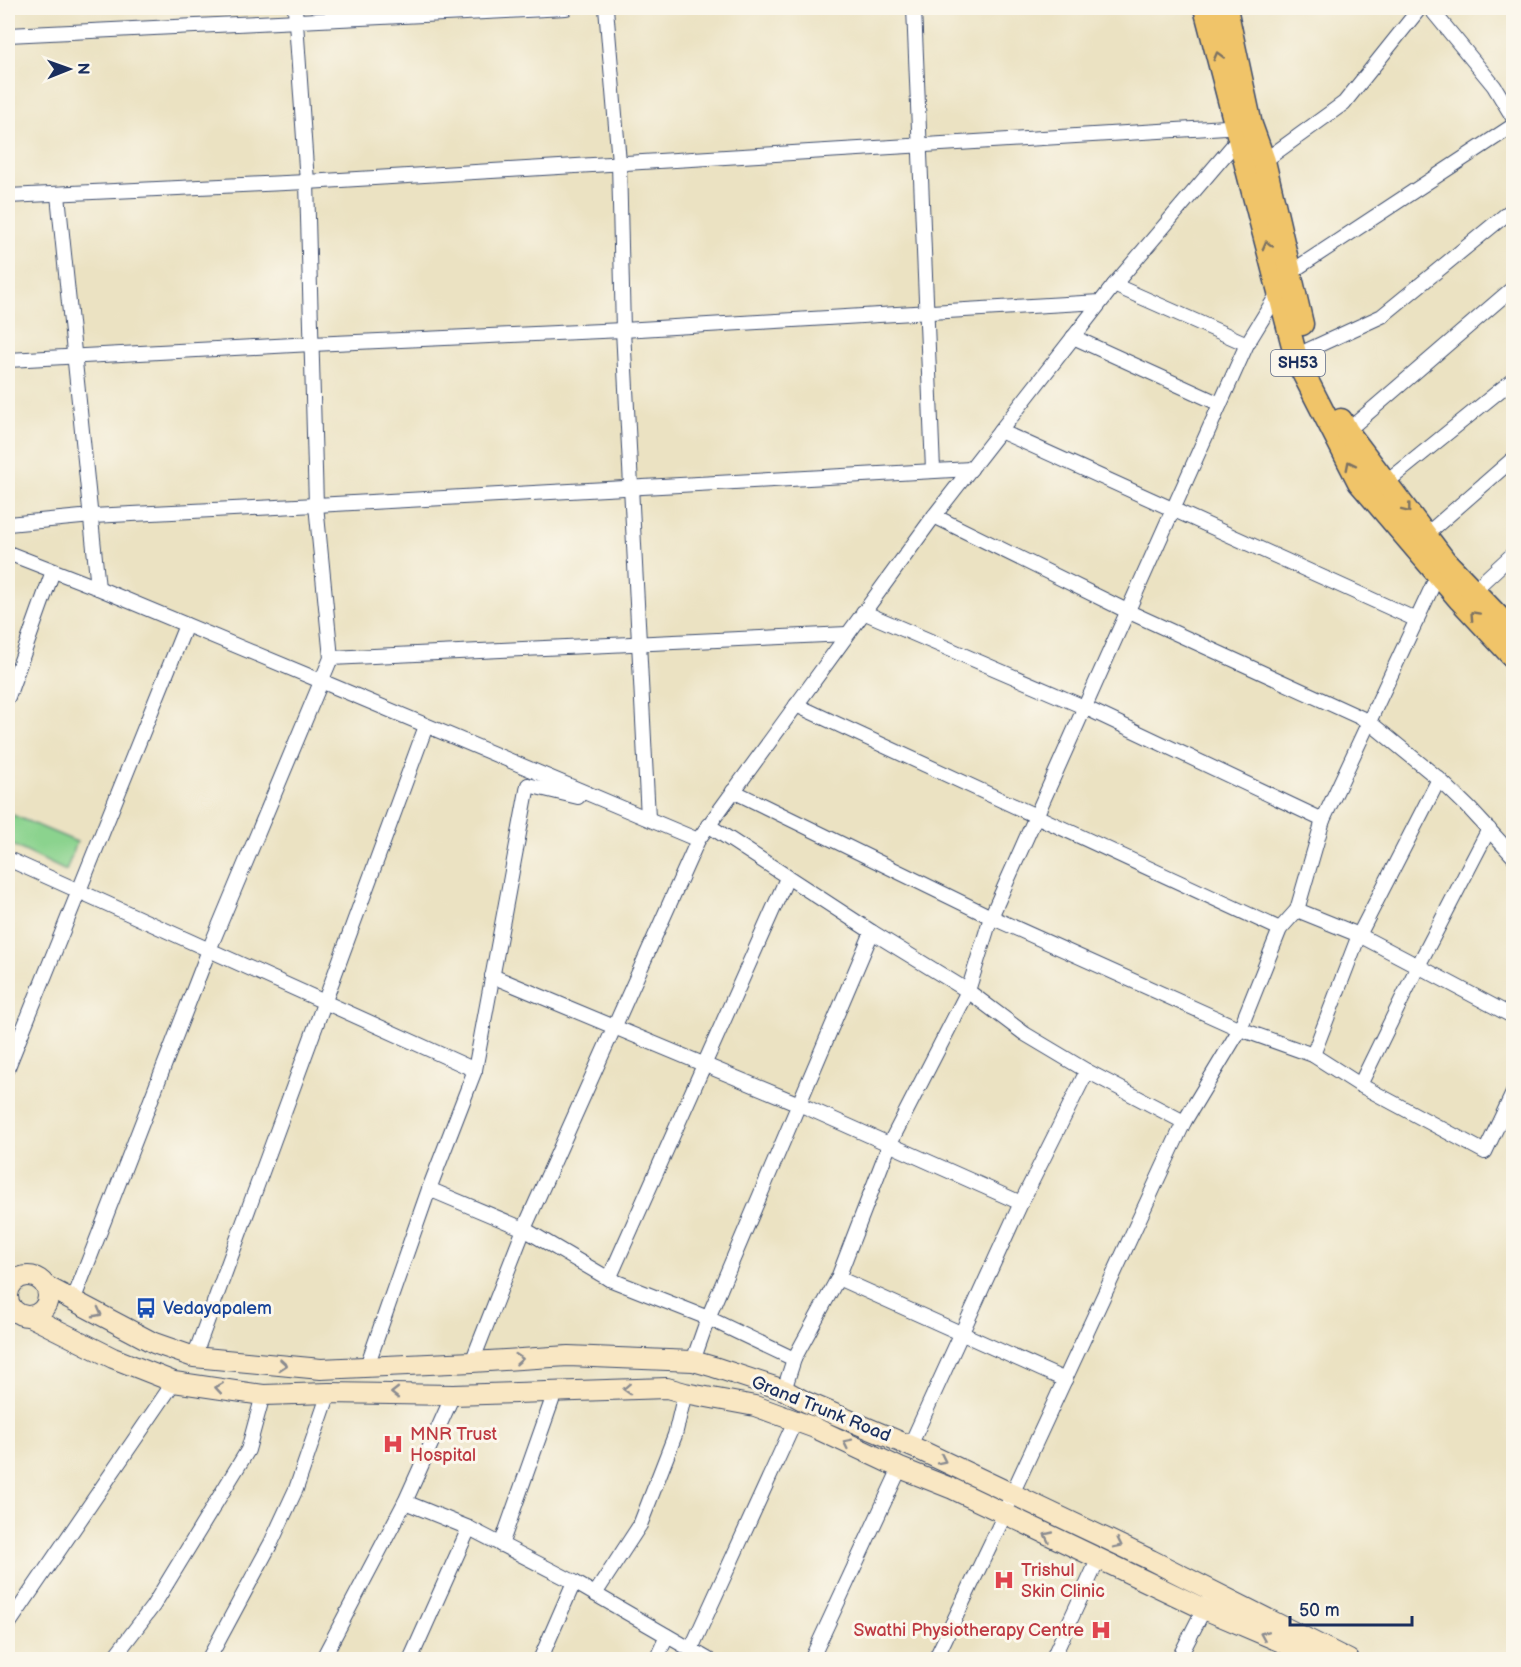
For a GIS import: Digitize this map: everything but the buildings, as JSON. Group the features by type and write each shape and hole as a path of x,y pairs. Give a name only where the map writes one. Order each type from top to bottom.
{"main road":[{"name":"SH53","path":"1205,8 1242,130 1297,361 1359,482 1442,568 1514,658"},
{"name":"SH53","path":"1226,8 1242,130 1264,161 1308,350 1315,368 1347,431 1427,534 1442,568 1473,591 1514,633"},
{"path":"16,1310 42,1311 46,1305 48,1293 46,1286 42,1281 30,1276 13,1277 8,1295 16,1310 113,1358 174,1382 263,1395 329,1393 453,1395 667,1388 755,1406 795,1420 900,1468 953,1489 1098,1560 1308,1657"},
{"name":"Grand Trunk Road","path":"46,1286 154,1343 194,1357 321,1369 568,1356 693,1361 784,1390 806,1402 910,1446 1214,1591 1349,1659"}],"street":[{"path":"8,34 295,14 566,8"},
{"path":"606,8 619,162 622,330 648,818"},
{"path":"914,8 933,470"},
{"path":"1264,161 1344,103 1420,8"},
{"path":"1430,8 1494,86 1514,119"},
{"path":"74,1301 209,950 331,658 316,506 307,182 295,14"},
{"path":"784,1390 794,1359 838,1278 890,1143 968,991 991,917 1247,344 1291,272 1514,125"},
{"path":"8,196 307,182 920,145 1242,130"},
{"path":"472,1362 524,1229 698,840 934,516 1100,302 1242,130"},
{"path":"58,195 98,588"},
{"path":"1308,350 1382,316 1514,208"},
{"path":"1114,285 1247,344"},
{"path":"1347,431 1514,287"},
{"path":"8,360 622,330 1100,302"},
{"path":"1073,337 1220,404"},
{"path":"1387,482 1514,379"},
{"path":"1000,431 1417,620"},
{"path":"1427,534 1514,458"},
{"path":"8,524 92,516 316,506 971,469"},
{"path":"934,516 1127,611 1368,721 1439,779 1514,857"},
{"path":"8,553 98,588 698,840"},
{"path":"1473,591 1514,553"},
{"path":"935,1659 1004,1515 1184,1122 1240,1029 1280,929 1297,910 1323,820 1442,568"},
{"path":"8,698 53,571"},
{"path":"863,612 1084,707 1323,820"},
{"path":"8,1068 186,625"},
{"path":"331,658 847,634"},
{"path":"796,705 1280,929"},
{"path":"194,1357 426,726"},
{"path":"1313,1055 1359,935 1439,779"},
{"path":"367,1366 429,1189 475,1070 528,785 618,806"},
{"path":"733,791 991,917 1240,1029 1313,1055 1360,1085 1485,1152 1511,1107 1514,1091"},
{"path":"708,825 872,933 968,991 1025,1034 1086,1071 1184,1122"},
{"path":"1360,1085 1489,829"},
{"path":"8,859 475,1070"},
{"path":"609,1279 787,878"},
{"path":"1297,910 1359,935 1514,1017"},
{"path":"693,1361 708,1318 872,933"},
{"path":"492,976 890,1143 1021,1203"},
{"path":"910,1446 1021,1203 1086,1071"},
{"path":"429,1189 524,1229 609,1279 708,1318 794,1359"},
{"path":"838,1278 1065,1380"},
{"path":"8,1625 174,1382"},
{"path":"501,1545 555,1392"},
{"path":"208,1659 271,1543 296,1489 329,1393"},
{"path":"595,1594 640,1525 675,1435 685,1393"},
{"path":"112,1659 153,1606 248,1450 263,1395"},
{"path":"322,1659 405,1502 453,1395"},
{"path":"691,1649 795,1420"},
{"path":"811,1659 900,1468"},
{"path":"405,1502 469,1528 574,1582 709,1659"},
{"path":"410,1659 469,1528"},
{"path":"1052,1659 1098,1560"},
{"path":"540,1659 574,1582"},
{"path":"1178,1659 1214,1591"},
{"path":"656,1659 667,1636"}],"green space":[{"path":"8,813 77,842 66,871 8,843"}],"place":[{"name":"Vedayapalem","path":"146,1308"},
{"name":"MNR Trust Hospital","path":"393,1444"},
{"name":"Trishul Skin Clinic","path":"1004,1580"},
{"name":"Swathi Physiotherapy Centre","path":"1101,1630"}]}
